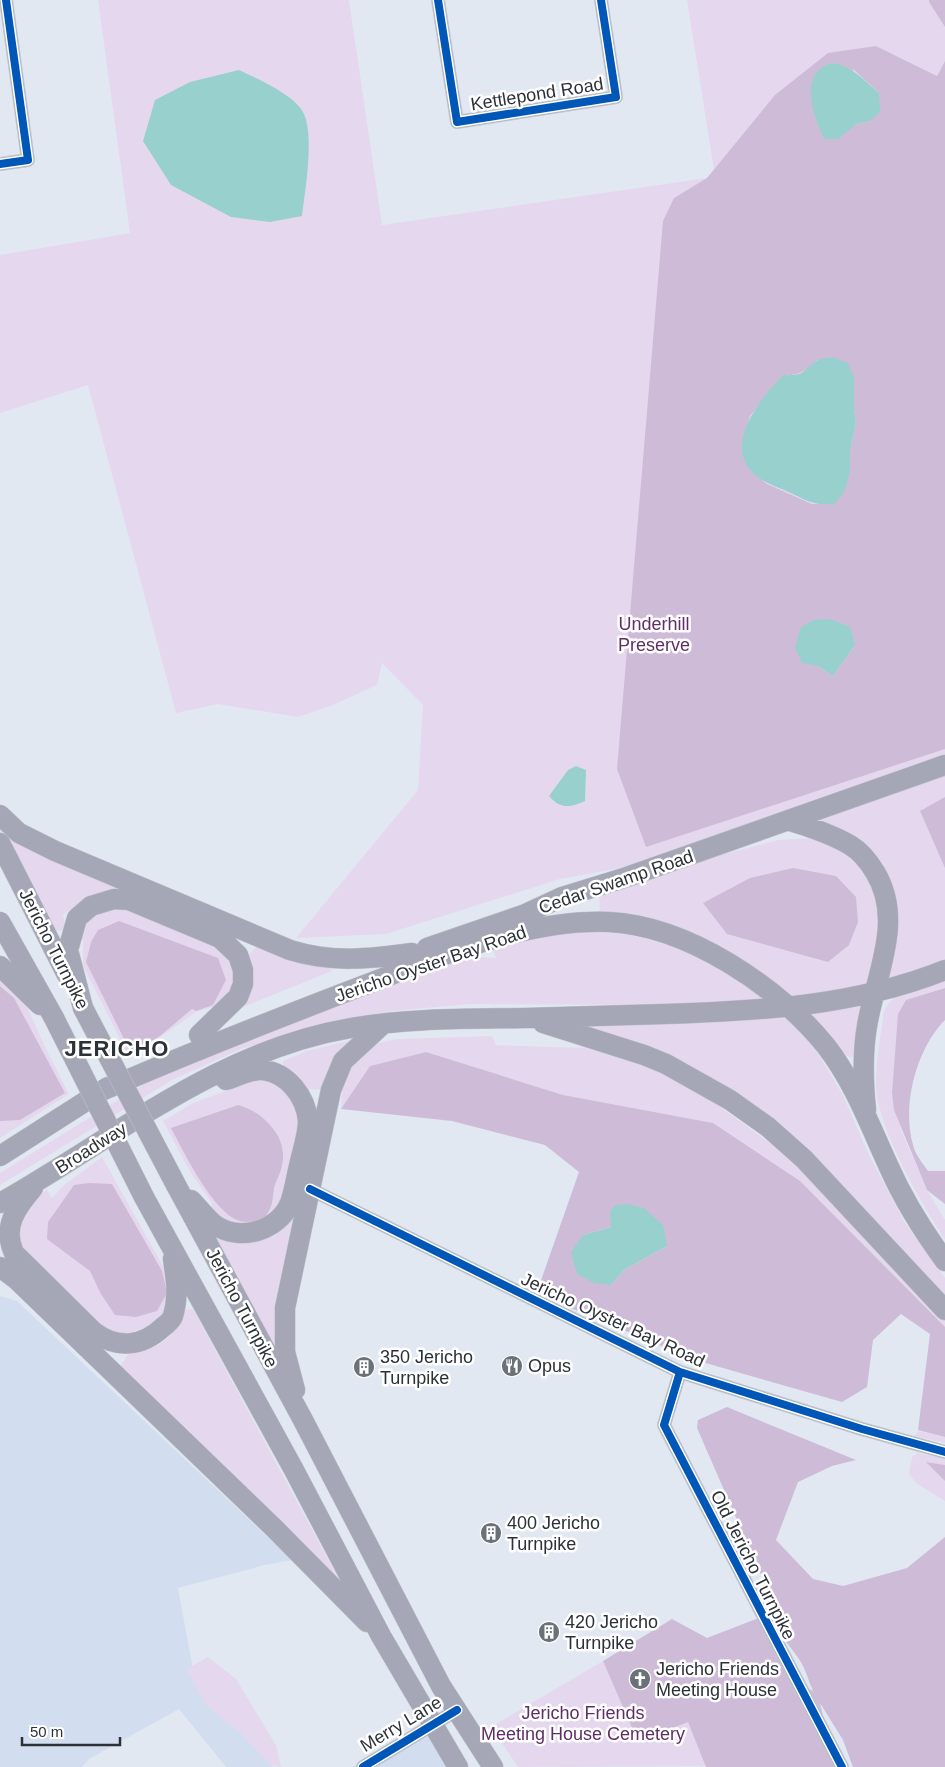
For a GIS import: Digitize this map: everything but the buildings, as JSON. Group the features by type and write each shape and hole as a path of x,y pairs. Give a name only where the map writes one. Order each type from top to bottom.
{"main road":[{"name":"Cedar Swamp Road","path":"99,1092 199,1035 412,954 523,915 562,897 627,877 945,765"},
{"path":"0,815 19,833 55,851 290,950 306,955 360,960 412,954"},
{"path":"790,820 828,834 852,846 868,862 881,882 888,902 889,926 867,1026 862,1067 866,1114"},
{"name":"Jericho Turnpike","path":"0,843 83,1008 303,1420 441,1686 493,1767"},
{"path":"83,1008 68,950 77,918 91,906 114,899 129,900 220,938 238,955 243,970 243,984 238,997 199,1035"},
{"name":"Jericho Turnpike","path":"0,922 54,1018 144,1197 294,1470 381,1636 458,1767"},
{"name":"Jericho Oyster Bay Road","path":"99,1092 207,1044 403,970 487,942 549,926 610,922 678,938 740,970 792,1008 828,1048 866,1114 909,1208 945,1261"},
{"path":"0,966 54,1018"},
{"path":"180,1091 270,1048 352,1028 449,1018 526,1018 792,1008 843,1001 875,991 908,984 945,970"},
{"path":"526,1018 644,1055 730,1100 768,1128 804,1159 945,1310"},
{"path":"303,1420 285,1352 285,1308 331,1090 343,1061 382,1025"},
{"path":"176,1184 215,1224 230,1232 254,1232 271,1225 290,1203 308,1122 306,1108 295,1088 285,1080 263,1070 243,1074 202,1088 180,1091"},
{"name":"Broadway","path":"0,1202 40,1180 180,1091"},
{"path":"0,1156 99,1092"},
{"path":"40,1180 21,1202 9,1226 10,1244 26,1267 94,1332 104,1339 116,1344 136,1344 152,1337 172,1319 178,1291 171,1245"},
{"path":"0,1267 16,1279 275,1529 381,1636"}],"street":[{"path":"0,164 28,160 6,0"},
{"name":"Kettlepond Road","path":"438,0 457,122 616,97 601,0"},
{"name":"Jericho Oyster Bay Road","path":"310,1189 680,1372 862,1429 945,1452"},
{"name":"Old Jericho Turnpike","path":"680,1372 664,1425 842,1767"},
{"name":"Merry Lane","path":"363,1767 458,1710"}],"shaded area":[{"path":"831,63 851,70 879,93 880,112 870,121 856,124 838,139 824,139 814,114 811,87 813,78 819,70"},
{"path":"239,70 283,93 292,99 303,112 307,122 309,148 302,216 270,222 231,217 171,185 143,141 155,100 190,82"},
{"path":"833,357 848,363 854,378 856,422 850,452 850,471 845,490 835,504 820,504 803,499 758,477 751,471 744,459 742,446 749,420 766,395 783,375 800,374 818,360"},
{"path":"830,619 850,627 855,645 833,676 818,666 802,663 795,648 801,627 813,620"},
{"path":"576,766 586,770 585,801 570,806 561,805 549,796 568,770"},
{"path":"628,1204 644,1208 663,1225 667,1246 624,1270 611,1285 594,1283 577,1274 571,1252 583,1235 611,1227 610,1212 615,1205"},
{"path":"0,1296 17,1301 292,1560 265,1565 178,1588 195,1680 273,1767 226,1767 179,1709 89,1759 82,1767 0,1767"},
{"path":"420,1726 452,1767 350,1767 365,1763"}],"green space":[{"path":"98,0 349,0 382,225 707,178 674,198 646,423 714,170 687,0 929,0 945,27 945,61 937,76 893,54 945,241 945,758 632,866 560,879 386,934 296,938 418,790 423,705 382,663 377,685 333,705 298,717 218,704 176,713 88,385 0,413 0,255 130,233"},
{"path":"929,0 945,0 945,27 929,2"},
{"name":"Underhill Preserve","path":"876,46 937,76 945,61 945,749 646,847 617,769 663,221 674,198 707,178 775,95 828,53","holes":["853,69 879,93 870,121 856,124 845,131","817,360 854,378 856,422 850,452 850,471 835,504 812,504 767,484 751,471 743,442 750,416 783,375 798,374 806,370","855,645 833,676 818,666"]},
{"path":"945,775 945,960 887,981 897,935 895,895 878,858 845,831 818,820"},
{"path":"945,797 945,868 920,811"},
{"path":"0,823 132,891 102,893 80,903 63,915 65,923 63,930 57,931 56,935 0,831"},
{"path":"813,838 844,849 869,873 881,902 882,930 868,987 793,1000 740,959 600,914 599,896 701,860 778,840"},
{"path":"793,868 836,876 856,897 858,922 849,945 828,962 727,934 703,903 750,878"},
{"path":"114,907 132,909 224,949 234,961 238,984 219,1005 196,1012 130,1058 83,966 83,940 79,939 83,926 87,921 101,912"},
{"path":"119,921 218,958 226,980 213,1005 196,1011 192,1009 160,1036 131,1053 86,962 91,942 98,930"},
{"path":"573,931 626,935 670,945 720,968 766,997 763,1002 647,1005 470,1004 393,1011 332,1021 241,1049 172,1080 0,1185 0,1173 165,1071 434,966 481,957 496,958 491,946"},
{"path":"258,945 329,966 332,971 243,1007 241,1002 248,956"},
{"path":"945,972 945,988 906,1000 900,1128 927,1190 945,1220 945,1240 924,1206 891,1142 883,1120 876,1083 884,1011 889,1003 903,991"},
{"path":"0,973 20,991 69,1094 0,1138"},
{"path":"0,986 14,998 65,1093 20,1120 0,1121"},
{"path":"945,988 945,1020 934,1033 918,1064 910,1100 909,1118 911,1135 919,1159 928,1171 945,1171 945,1204 927,1190 894,1110 892,1093 898,1014 906,1000"},
{"path":"863,1004 856,1050 852,1058 833,1049 807,1017 809,1012"},
{"path":"788,1015 819,1055 843,1095 868,1153 904,1221 945,1278 945,1297 825,1169 656,1051 586,1027 587,1021"},
{"path":"492,1036 496,1045 586,1048 634,1061 694,1088 803,1167 945,1317 945,1328 713,1123 563,1095 426,1052 370,1066 341,1109 342,1087 347,1070 374,1044 396,1039"},
{"path":"356,1039 326,1090 307,1089 283,1068 283,1061 307,1051"},
{"path":"426,1052 563,1095 713,1123 800,1181 945,1327 945,1437 918,1430 930,1334 901,1314 873,1340 867,1387 842,1402 695,1360 542,1296 539,1286 579,1172 545,1145 452,1121 341,1109 370,1066","holes":["611,1227 667,1246 624,1270 611,1285 583,1235"]},
{"path":"256,1077 274,1081 292,1094 301,1123 283,1203 273,1217 239,1228 212,1215 212,1203 191,1173 163,1121 193,1103 226,1091 241,1080"},
{"path":"238,1105 247,1108 264,1119 272,1127 281,1145 283,1155 281,1168 270,1208 263,1220 240,1221 230,1216 220,1206 191,1166 171,1128"},
{"path":"102,1157 169,1277 168,1312 153,1329 132,1337 111,1334 23,1254 19,1243 19,1223 26,1206 34,1198 47,1190 52,1198 64,1185"},
{"path":"89,1183 112,1184 162,1271 167,1293 157,1311 136,1317 115,1315 101,1294 90,1271 47,1239 48,1222 74,1185"},
{"path":"298,1212 281,1346 275,1348 210,1232 270,1235 273,1238"},
{"path":"193,1309 342,1585 119,1368 129,1353 149,1349 164,1341 176,1328 186,1310"},
{"path":"727,1407 856,1460 832,1466 798,1482 776,1540 813,1579 843,1586 907,1568 945,1537 945,1767 853,1767 843,1740 820,1703 825,1724 841,1767 706,1767 688,1722 638,1742 603,1661 672,1619 707,1638 756,1619 761,1620 804,1687 813,1691 801,1662 774,1623 769,1605 769,1593 697,1428 698,1420"},
{"path":"918,1431 945,1437 945,1443 915,1436"},
{"path":"918,1453 945,1459 945,1465 927,1462 945,1481 945,1501 916,1483 909,1474 912,1457"},
{"path":"926,1462 945,1465 945,1481"},
{"path":"208,1657 236,1679 276,1745 281,1767 270,1765 243,1735 205,1704 187,1669"},
{"name":"Jericho Friends Meeting House Cemetery","path":"603,1661 638,1742 688,1722 707,1766 518,1767 491,1727"}],"cycle path":[{"path":"0,164 28,160 6,0"},
{"path":"438,0 457,122 616,97 601,0"},
{"path":"310,1189 680,1372 862,1429 945,1452"},
{"path":"680,1372 664,1425 842,1767"},
{"path":"363,1767 457,1710"}],"place":[{"name":"Opus","path":"512,1366"},
{"name":"350 Jericho Turnpike","path":"364,1367"},
{"name":"400 Jericho Turnpike","path":"491,1533"},
{"name":"420 Jericho Turnpike","path":"549,1632"},
{"name":"Jericho Friends Meeting House","path":"640,1679"}],"district":[{"name":"JERICHO","path":"117,1048"}]}
